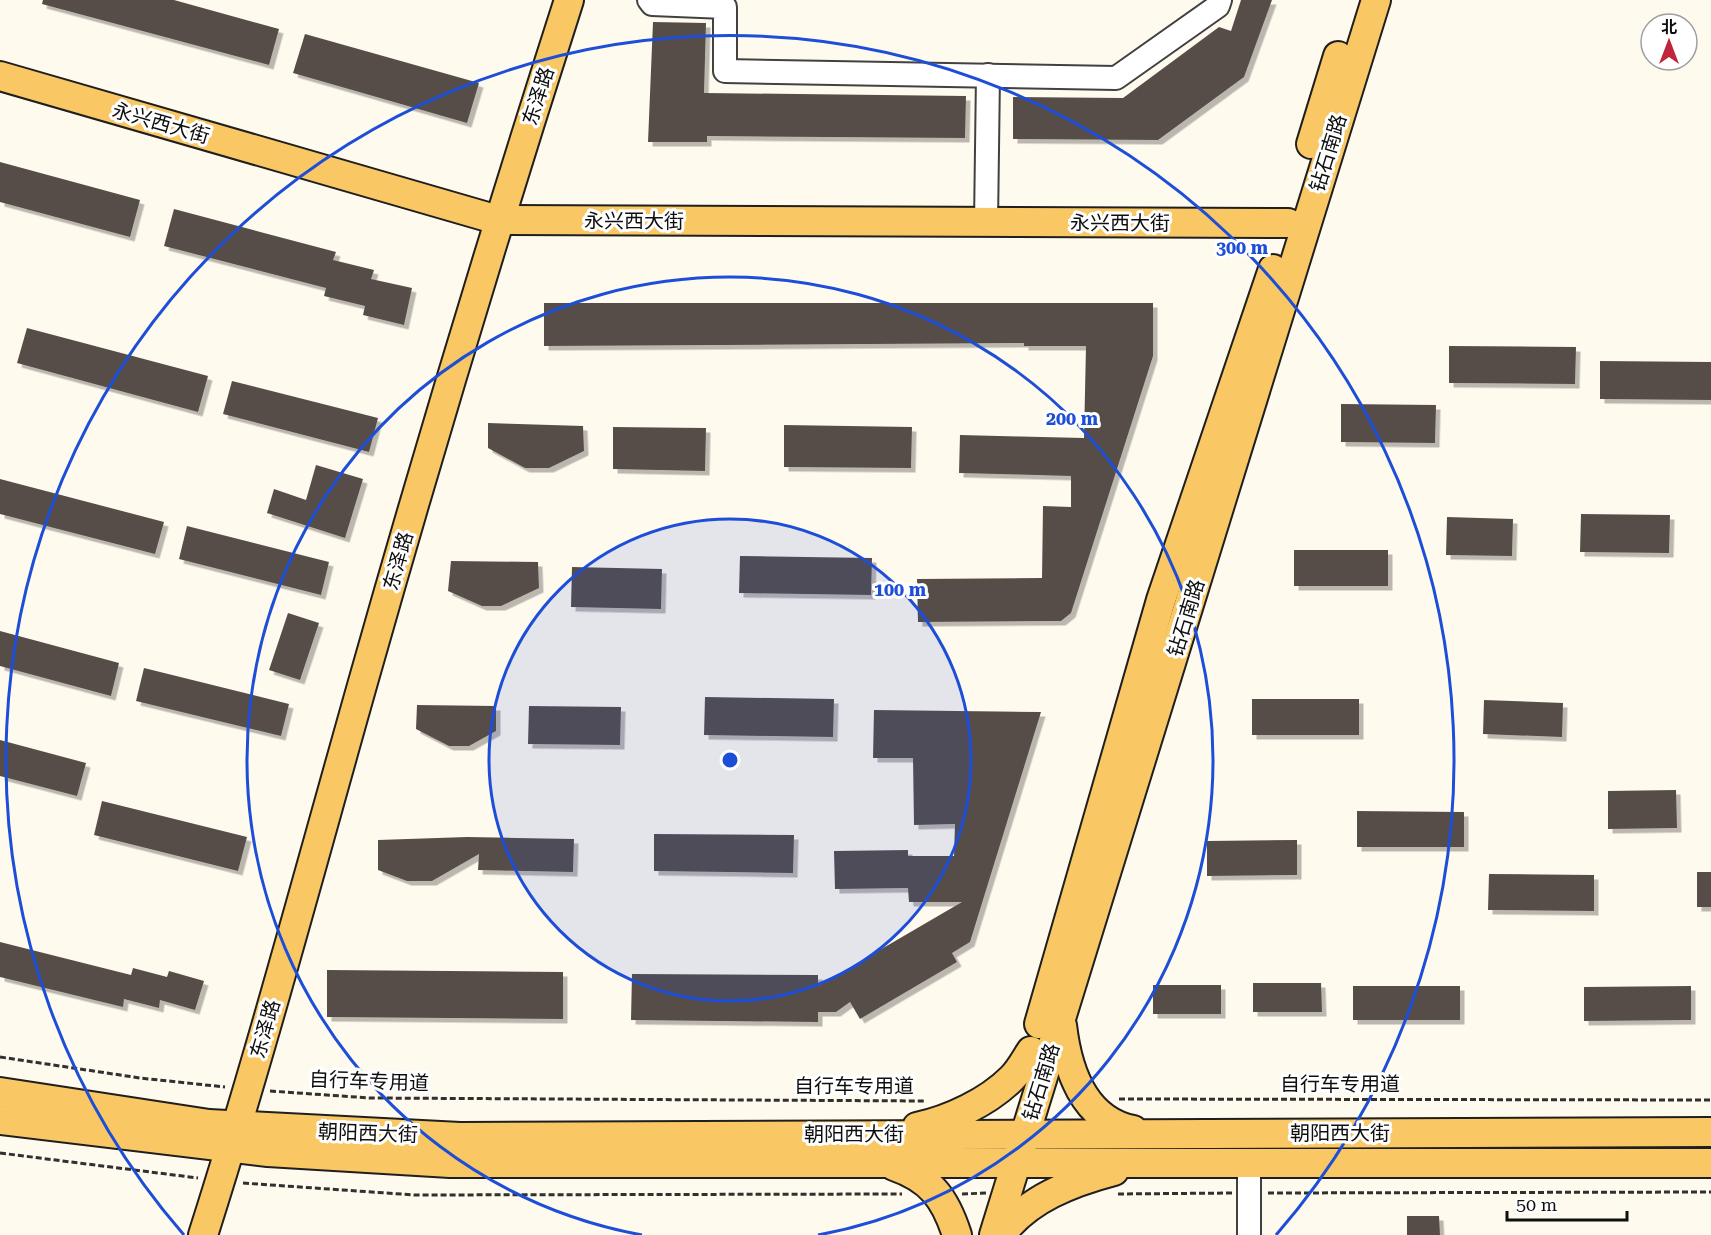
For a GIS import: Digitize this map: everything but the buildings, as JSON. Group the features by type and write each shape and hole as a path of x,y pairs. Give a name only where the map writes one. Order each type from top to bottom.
{"main road":[{"name":"东泽路","path":"203,1235 235,1137 366,672 498,220 569,0"},
{"name":"钻石南路","path":"1016,1134 1031,1051 1161,600 1288,223 1355,0"},
{"name":"钻石南路","path":"994,1235 997,1194 1006,1162 1062,1017 1376,0"},
{"name":"永兴西大街","path":"0,76 498,220 1288,223"},
{"path":"1062,1017 1070,1069 1087,1099 1098,1113 1119,1127 1152,1133"},
{"path":"888,1134 932,1124 982,1101 1014,1077 1031,1051"},
{"name":"朝阳西大街","path":"0,1092 98,1108 235,1137 1711,1132"},
{"name":"朝阳西大街","path":"0,1120 235,1137 450,1163 1711,1163"},
{"path":"1001,1235 1014,1218 1030,1205 1060,1190 1086,1178 1154,1162"},
{"path":"884,1163 910,1172 932,1185 957,1235"},
{"name":"钻石南路","path":"974,1235 997,1194"}],"street":[{"path":"648,0 652,4 725,8 725,71 1116,78 1218,6 1220,0"},
{"path":"986,223 988,75"},
{"path":"1249,1162 1249,1235"}],"path":[{"name":"自行车专用道","path":"0,1057 140,1078 248,1090 370,1098 935,1101"},
{"name":"自行车专用道","path":"1087,1099 1711,1100"},
{"path":"0,1153 220,1181 415,1195 997,1194"},
{"path":"1110,1194 1711,1192"}]}
